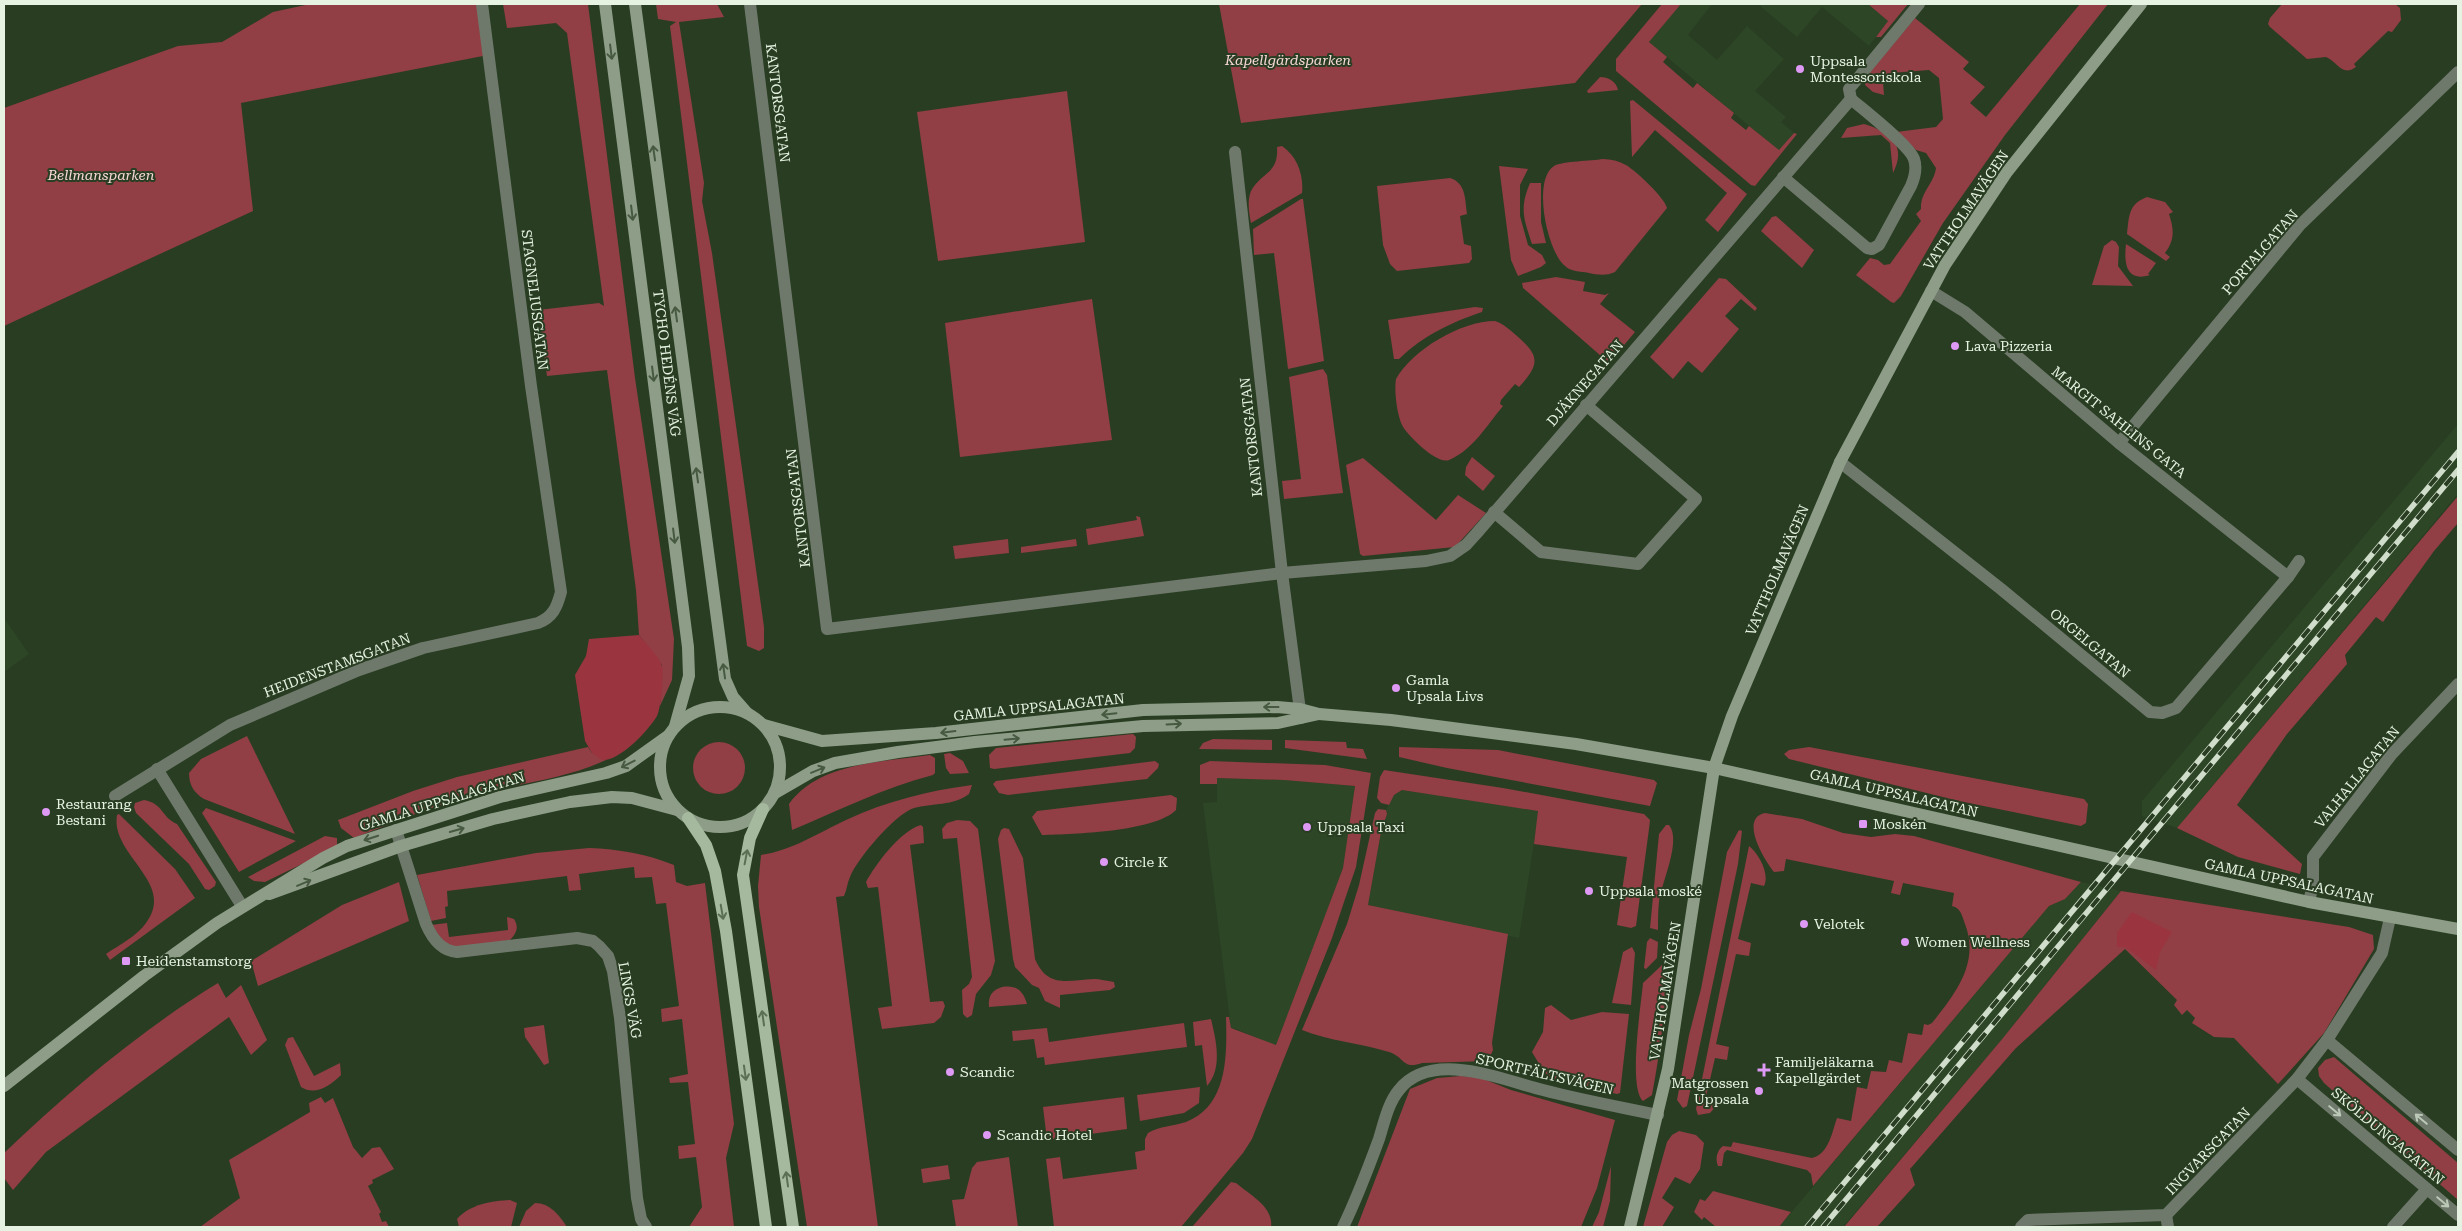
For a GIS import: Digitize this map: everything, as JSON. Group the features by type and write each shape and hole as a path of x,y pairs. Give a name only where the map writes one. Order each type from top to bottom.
{"main road":[{"path":"763,809 750,838 743,875 794,1227"},
{"path":"688,818 706,845 715,871 726,931 766,1227"}],"street":[{"name":"STAGNELIUSGATAN","path":"482,4 531,386 561,592 559,600"},
{"name":"TYCHO HEDÉNS VÄG","path":"605,4 688,646 689,676 671,731"},
{"name":"TYCHO HEDÉNS VÄG","path":"634,4 724,679 733,697 747,713"},
{"name":"KANTORSGATAN","path":"750,4 827,629 1208,582"},
{"name":"DJÄKNEGATAN","path":"1208,582 1282,573 1410,564 1450,556 1466,545 1851,98 1849,89 1919,4"},
{"name":"VATTHOLMAVÄGEN","path":"1630,1227 1668,1069 1714,768 1732,716 1840,462 1945,265 2007,172 2141,4"},
{"name":"PORTALGATAN","path":"2119,443 2300,225 2458,72"},
{"path":"1783,177 1867,248 1872,249 1879,245 1911,186 1915,176 1915,161 1906,148 1851,98"},
{"name":"KANTORSGATAN","path":"1234,152 1282,573 1301,714"},
{"name":"MARGIT SAHLINS GATA","path":"1931,290 1965,312 2119,443 2288,577"},
{"path":"1494,512 1541,552 1638,564 1696,500 1586,405"},
{"name":"ORGELGATAN","path":"1840,462 2001,589 2150,712 2162,713 2176,708 2288,577 2299,561"},
{"name":"HEIDENSTAMSGATAN","path":"115,796 230,726 259,712 359,670 423,648 538,623 548,619 555,611 559,600"},
{"name":"VALHALLAGATAN","path":"2310,902 2313,884 2313,857 2391,755 2458,684"},
{"path":"709,707 728,707 747,713 764,725 779,752 780,773 775,793 763,809 747,821 727,827 707,826 688,818 677,810 667,797 661,782 659,767 661,751 671,731 690,714 709,707"},
{"name":"GAMLA UPPSALAGATAN","path":"764,725 794,735 830,741 936,734 1143,710 1277,707 1301,714 1391,720 1567,743 1714,768 2310,902 2458,929"},
{"name":"GAMLA UPPSALAGATAN","path":"775,793 812,771 835,763 898,752 975,742 1143,726 1278,723 1301,714"},
{"name":"GAMLA UPPSALAGATAN","path":"4,1086 144,976 242,906 323,858 347,846 500,797 613,771 643,756 671,731"},
{"path":"157,769 242,906"},
{"name":"GAMLA UPPSALAGATAN","path":"258,898 292,888 355,861 401,846 493,819 570,802 632,798 677,810"},
{"name":"LINGS VÄG","path":"396,830 426,924 431,934 444,949 457,952 577,938 593,941 608,956 613,971 620,1018 637,1198 641,1219 646,1227"},
{"name":"INGVARSGATAN","path":"2022,1227 2028,1220 2167,1221 2298,1079 2327,1040 2382,953 2390,918"},
{"path":"2327,1040 2458,1150"},
{"name":"SPORTFÄLTSVÄGEN","path":"1343,1227 1360,1190 1394,1097 1404,1084 1420,1074 1440,1070 1485,1073 1542,1090 1658,1115"},
{"name":"SKÖLDUNGAGATAN","path":"2298,1079 2458,1215"},
{"path":"2393,1227 2427,1189"},
{"path":"2454,1227 2458,1222"}],"shaded area":[{"path":"1681,4 1712,4 1688,35 1717,60 1747,26 1784,59 1755,91 1786,117 1781,122 1794,133 1779,151 1649,42"},
{"path":"1762,4 1868,4 1888,21 1869,46 1822,7 1797,37 1760,6"},
{"path":"2458,424 2458,494 2177,828 2142,816 2142,801"},
{"path":"4,618 29,654 4,672"},
{"path":"639,635 655,654 663,670 661,699 657,716 625,751 617,756 602,760 592,753 585,741 575,675 586,656 589,639"},
{"path":"1217,778 1284,780 1355,786 1343,868 1276,1046 1234,1028 1231,1029 1203,803 1217,802"},
{"path":"1402,790 1539,811 1519,938 1368,905 1381,832 1387,814 1386,810 1394,795"},
{"path":"2081,882 2121,891 2003,1038 1843,1227 1779,1227 2049,906 2065,899"},
{"path":"2132,912 2172,932 2160,952 2156,970 2125,947 2117,947 2117,933"}],"green space":[{"name":"Bellmansparken","path":"310,4 482,4 488,55 241,103 253,211 4,326 4,108 178,46 222,42 273,12"},
{"path":"503,4 588,4 635,378 674,639 672,680 660,706 662,665 639,635 636,590 607,370 547,376 538,310 599,303 604,306 567,33 556,23 507,28"},
{"path":"656,4 717,4 724,17 679,22 704,183 702,201 712,253 764,627 764,648 759,651 747,646 670,26 676,22 658,19"},
{"name":"Kapellgärdsparken","path":"1219,4 1642,4 1575,83 1241,123"},
{"path":"1662,4 1681,4 1649,42 1667,57 1663,62 1693,88 1697,83 1734,113 1731,118 1746,130 1749,126 1779,150 1794,133 1797,134 1755,186 1751,185 1616,71 1616,59"},
{"path":"1868,4 1908,4 1881,37 1876,37 1888,21"},
{"path":"2080,4 2108,4 2005,135 1943,223 1901,296 1894,303 1891,302 1856,275 1870,258 1878,260 1884,265 1890,264 1921,221 1916,214 1921,209 1921,203 1933,179 1936,168 1926,153 1916,150 1896,132 1936,127 1943,119 1939,78 1929,70 1891,73 1883,82 1884,95 1873,92 1865,85 1865,78 1915,18 1969,62 1963,69 1985,87 1970,103 1986,117"},
{"path":"2282,4 2395,4 2400,8 2401,20 2392,32 2388,31 2354,64 2356,67 2351,70 2344,70 2326,57 2307,59 2270,27 2268,24 2270,18"},
{"path":"1600,77 1611,80 1618,90 1588,93 1587,91"},
{"path":"1067,91 1085,242 938,261 917,112"},
{"path":"1633,100 1747,194 1718,232 1705,220 1727,193 1655,130 1632,157 1630,101"},
{"path":"1864,124 1882,131 1894,141 1898,155 1893,173 1890,143 1881,135 1841,138 1847,128"},
{"path":"1282,146 1292,155 1301,173 1302,193 1251,223 1249,203 1251,191 1272,168 1277,156 1277,147"},
{"path":"1603,159 1618,161 1631,168 1656,192 1667,208 1615,272 1602,275 1572,270 1564,265 1552,245 1544,215 1543,200 1547,174 1554,166 1570,162"},
{"path":"1499,166 1528,169 1520,185 1520,216 1528,245 1542,255 1546,263 1541,267 1518,276 1511,260"},
{"path":"1450,178 1459,184 1464,192 1467,214 1460,216 1464,244 1471,246 1472,259 1469,263 1397,271 1390,264 1383,245 1377,186"},
{"path":"1530,183 1541,183 1541,222 1546,243 1532,244 1527,228 1524,207"},
{"path":"2147,197 2165,202 2173,212 2169,214 2173,234 2171,244 2165,253 2170,257 2166,261 2127,234 2129,217 2133,207 2136,203"},
{"path":"1303,199 1324,361 1288,369 1274,253 1254,255 1253,229"},
{"path":"1776,216 1814,250 1802,268 1761,231 1772,217"},
{"path":"2112,240 2119,247 2118,266 2133,286 2092,285 2104,246"},
{"path":"2126,244 2156,263 2148,274 2150,275 2142,277 2131,273 2126,263"},
{"path":"1556,277 1585,282 1583,291 1605,295 1609,293 1600,304 1635,332 1609,363 1523,288 1522,283"},
{"path":"1719,278 1726,279 1757,308 1755,311 1741,299 1725,316 1739,329 1702,373 1688,361 1673,379 1650,357"},
{"path":"1092,299 1112,440 960,457 945,323"},
{"path":"1475,307 1483,308 1482,312 1428,336 1399,359 1394,359 1388,320"},
{"path":"1495,321 1509,329 1525,343 1535,360 1534,366 1519,387 1515,384 1501,400 1500,404 1503,406 1472,444 1458,456 1449,460 1437,458 1416,442 1402,425 1396,402 1396,379 1413,358 1439,339 1467,326"},
{"path":"1323,369 1327,375 1343,493 1284,499 1282,481 1301,479 1289,377"},
{"path":"1472,457 1495,476 1483,491 1465,475 1466,467"},
{"path":"1363,458 1436,520 1458,495 1486,513 1455,547 1363,556 1360,554 1346,465"},
{"path":"2458,496 2458,523 2434,551 2383,622 2376,617 2345,655 2347,664 2287,734 2237,805 2302,864 2300,874 2238,857 2177,828"},
{"path":"1136,516 1140,517 1144,536 1088,545 1086,529 1137,520"},
{"path":"1008,539 1009,553 955,559 953,546"},
{"path":"1076,539 1077,546 1021,553 1021,547"},
{"path":"1133,734 1136,737 1135,748 1130,753 990,768 989,755 996,748"},
{"path":"247,736 295,834 204,799 197,794 191,785 189,773 201,759"},
{"path":"1213,739 1272,740 1272,750 1199,749 1203,743"},
{"path":"1285,740 1346,742 1347,748 1363,749 1367,759 1285,748"},
{"path":"719,742 729,744 737,750 743,758 745,768 743,778 737,786 729,792 719,794 709,792 701,786 695,778 693,768 695,758 701,750 709,744"},
{"path":"588,747 592,753 606,760 558,777 458,799 354,838 341,828 338,820 413,791 457,777"},
{"path":"1399,747 1498,750 1654,780 1657,783 1650,806 1447,768 1399,757"},
{"path":"1809,747 2084,799 2088,804 2086,823 2081,826 1959,801 1789,759 1784,754 1789,750"},
{"path":"950,753 963,761 969,773 950,774 946,768 944,754"},
{"path":"930,755 935,758 935,773 933,775 879,793 792,830 789,804 802,790 817,780 854,766"},
{"path":"1155,761 1159,764 1158,768 1147,779 1008,795 999,793 993,784 996,781"},
{"path":"1210,761 1325,765 1371,773 1356,867 1332,938 1252,1139 1243,1153 1181,1227 1054,1227 1046,1159 1060,1157 1063,1179 1137,1169 1135,1152 1145,1150 1145,1139 1148,1133 1162,1127 1186,1122 1200,1114 1210,1104 1217,1092 1225,1063 1226,1017 1229,1017 1231,1028 1276,1045 1343,868 1355,786 1284,780 1217,778 1217,784 1200,784 1200,765"},
{"path":"1384,770 1503,788 1644,814 1650,820 1636,926 1631,928 1617,925 1627,857 1534,844 1538,811 1402,790 1394,795 1389,805 1381,803 1377,798 1380,777"},
{"path":"972,785 969,794 957,801 914,808 897,819 860,859 850,877 844,896 836,897 878,1227 807,1227 759,907 758,886 761,855 795,845 861,813 892,802 939,790"},
{"path":"1171,795 1177,798 1176,810 1150,823 1132,827 1042,835 1032,817 1037,811"},
{"path":"144,800 155,804 168,818 177,824 216,882 215,886 209,890 205,889 189,864 136,813 135,803"},
{"path":"206,808 296,841 239,872 202,813"},
{"path":"1378,809 1386,810 1387,814 1381,832 1368,905 1508,934 1492,1043 1493,1050 1488,1061 1411,1065 1389,1052 1323,1037 1302,1030 1347,924 1359,885 1375,813"},
{"path":"1765,813 1802,819 1843,833 1871,837 1895,834 1914,836 2081,882 2065,899 2049,906 1813,1186 1811,1174 1807,1170 1727,1150 1724,1153 1722,1166 1718,1166 1718,1152 1723,1146 1731,1147 1733,1142 1812,1158 1818,1156 1829,1142 1837,1118 1851,1121 1857,1087 1867,1089 1871,1071 1886,1072 1889,1060 1902,1063 1908,1033 1922,1035 1924,1024 1932,1023 1949,1001 1963,977 1967,965 1969,938 1961,913 1952,906 1954,893 1903,883 1900,895 1891,893 1894,881 1786,859 1784,871 1774,872 1760,849 1754,831 1754,823 1758,816"},
{"path":"119,814 175,869 195,898 110,960 106,954 128,940 146,923 153,909 154,895 149,882 123,843 118,829 117,815"},
{"path":"957,820 970,821 978,829 995,961 991,975 976,994 972,1015 967,1018 963,1014 962,990 969,984 972,977 957,838 943,839 942,829 947,823"},
{"path":"921,825 923,827 924,843 910,845 930,1002 943,1001 945,1006 941,1017 934,1023 882,1029 878,1008 892,1006 878,887 868,888 866,882 889,849 913,828"},
{"path":"1666,825 1669,825 1673,841 1670,862 1659,902 1658,930 1650,928 1659,834"},
{"path":"1004,828 1009,829 1023,858 1035,959 1040,969 1046,975 1060,981 1099,979 1114,982 1115,987 1110,990 1060,995 1060,1008 1045,1001 1039,988 1032,985 1015,967 998,839 1001,830"},
{"path":"1739,830 1742,831 1738,864 1687,1106 1683,1108 1677,1100 1689,1035 1701,989 1727,852"},
{"path":"325,836 337,838 337,847 265,882 254,881 248,877"},
{"path":"1749,846 1756,854 1765,870 1766,876 1764,886 1751,883 1738,939 1751,943 1749,956 1736,954 1716,1044 1729,1047 1727,1060 1715,1058 1705,1101 1718,1104 1710,1113 1698,1115 1696,1109"},
{"path":"589,848 622,851 653,858 674,865 676,882 687,886 705,883 734,1124 726,1158 734,1227 689,1227 702,1207 696,1157 679,1159 678,1146 695,1144 688,1082 670,1083 669,1078 688,1074 682,1019 662,1022 661,1009 679,1006 666,903 656,904 652,877 635,878 634,867 579,874 581,890 569,891 567,876 447,891 448,906 445,907 446,918 431,921 417,875 536,853"},
{"path":"399,882 409,921 258,986 251,961 342,905"},
{"path":"2121,891 2349,927 2373,935 2374,949 2324,1033 2278,1084 2234,1038 2214,1037 2192,1023 2195,1018 2187,1010 2182,1015 2174,1005 2177,1000 2125,949 2016,1048 1910,1169 1915,1185 1877,1227 1844,1227 2003,1038"},
{"path":"507,917 514,919 517,927 510,940 462,948 444,942 431,925 447,923 449,937 508,930"},
{"path":"1650,938 1658,942 1657,958 1646,969 1644,968 1647,942"},
{"path":"1632,947 1635,953 1631,1005 1612,1003 1623,952"},
{"path":"1662,965 1665,973 1666,988 1660,1048 1652,1095 1643,1101 1636,1080 1636,1064 1643,983"},
{"path":"218,983 226,998 241,985 267,1040 251,1055 229,1017 46,1152 13,1190 4,1178 4,1153 106,1062 189,1001"},
{"path":"1002,987 1015,988 1021,992 1027,1004 989,1007 991,994"},
{"path":"1551,1005 1571,1020 1602,1012 1629,1014 1620,1093 1617,1094 1553,1079 1544,1072 1532,1052 1543,1032 1545,1008"},
{"path":"1211,1019 1217,1062 1212,1079 1207,1086 1202,1045 1195,1046 1193,1022"},
{"path":"1184,1023 1187,1047 1045,1065 1044,1057 1037,1058 1034,1039 1013,1041 1012,1031 1047,1028 1049,1042"},
{"path":"544,1025 549,1063 544,1065 525,1037 524,1028"},
{"path":"293,1037 314,1076 340,1063 341,1075 332,1083 317,1090 306,1090 301,1087 285,1045 288,1038"},
{"path":"2334,1057 2458,1163 2458,1200 2324,1083 2319,1076 2318,1068 2325,1060"},
{"path":"1461,1076 1481,1078 1511,1090 1615,1120 1597,1188 1581,1227 1357,1227 1410,1089 1437,1078"},
{"path":"1200,1087 1199,1103 1184,1113 1140,1121 1137,1095"},
{"path":"321,1097 325,1103 333,1098 353,1147 362,1158 372,1148 380,1147 394,1169 372,1180 373,1183 368,1186 381,1212 379,1214 382,1222 386,1221 389,1227 200,1227 240,1198 229,1160 310,1112 309,1103"},
{"path":"1124,1097 1127,1129 1047,1140 1043,1107"},
{"path":"1679,1131 1696,1135 1704,1143 1700,1169 1690,1184 1675,1177 1662,1198 1674,1207 1662,1227 1643,1227 1667,1142 1672,1135"},
{"path":"1009,1157 1018,1227 956,1227 952,1200 964,1199 972,1168 977,1162"},
{"path":"948,1165 950,1179 923,1183 921,1169"},
{"path":"1611,1166 1610,1201 1603,1227 1592,1227 1599,1212"},
{"path":"1231,1182 1236,1183 1265,1207 1269,1213 1271,1227 1192,1227"},
{"path":"1713,1191 1791,1212 1779,1227 1716,1227 1704,1217 1702,1220 1694,1212 1700,1199 1705,1201"},
{"path":"510,1200 517,1203 511,1227 459,1227 457,1219 468,1210 489,1202"},
{"path":"535,1203 550,1207 567,1227 519,1227 526,1211"}],"railway":[{"path":"1807,1227 2458,452"},
{"path":"1823,1227 2458,470"}],"place":[{"name":"Uppsala Montessoriskola","path":"1800,69"},
{"name":"Lava Pizzeria","path":"1955,346"},
{"name":"Gamla Upsala Livs","path":"1396,688"},
{"name":"Restaurang Bestani","path":"46,812"},
{"name":"Moskén","path":"1863,824"},
{"name":"Uppsala Taxi","path":"1307,827"},
{"name":"Circle K","path":"1104,862"},
{"name":"Uppsala moské","path":"1589,891"},
{"name":"Velotek","path":"1804,924"},
{"name":"Women Wellness","path":"1905,942"},
{"name":"Heidenstamstorg","path":"126,961"},
{"name":"Familjeläkarna Kapellgärdet","path":"1764,1070"},
{"name":"Scandic","path":"950,1072"},
{"name":"Matgrossen Uppsala","path":"1759,1091"},
{"name":"Scandic Hotel","path":"987,1135"}]}
